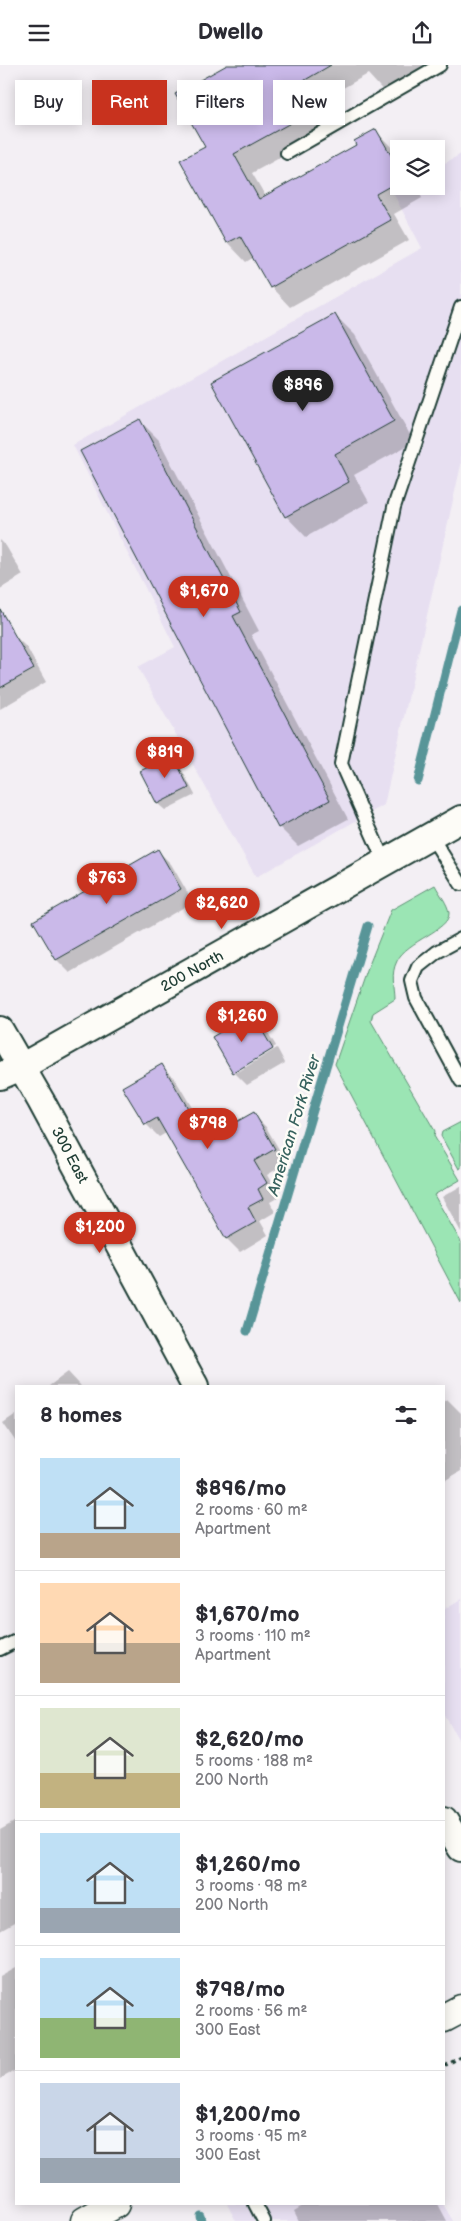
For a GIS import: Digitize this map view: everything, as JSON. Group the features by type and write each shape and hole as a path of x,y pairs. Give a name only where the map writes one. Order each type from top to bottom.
{"street":[{"name":"200 North","path":"11,1072 461,819"},
{"name":"300 East","path":"0,1030 11,1072 194,1385"},
{"path":"445,1822 461,1848"},
{"path":"445,2017 461,2009"},
{"path":"85,2221 113,2205"}],"lane":[{"path":"287,153 440,65"},
{"path":"385,863 341,764 394,507 461,307"},
{"path":"431,836 461,884"},
{"path":"461,939 437,952 418,967 412,981 416,998 461,1081"},
{"path":"0,1649 15,1642"},
{"path":"256,2205 264,2221"}],"path":[{"path":"445,2065 461,2057"}],"shaded area":[{"path":"461,154 461,465 384,805 256,877 138,667 175,647 73,445 422,248 394,195 445,195 445,163"},
{"path":"461,1599 461,1744 445,1716 445,1608"},
{"path":"228,2205 444,2205 453,2221 236,2221"}],"green space":[{"path":"435,885 448,910 447,919 443,925 409,947 402,954 397,961 394,971 395,999 373,1013 371,1021 435,1131 434,1136 460,1180 434,1195 461,1242 461,1303 335,1064 369,965 391,910"},
{"path":"461,1122 461,1168 459,1169 441,1136 442,1132"}],"building":[{"path":"227,65 331,65 305,80 273,80 273,125 287,125 234,154 259,199 356,145 354,141 376,129 390,153 390,186 376,194 391,220 270,288 240,236 226,243 180,160 205,147 193,125 263,125 263,80 200,80"},
{"path":"335,314 394,421 335,454 349,482 285,517 211,382"},
{"path":"140,419 241,612 233,616 330,800 278,828 80,451"},
{"path":"0,609 34,669 0,688"},
{"path":"173,755 189,788 157,804 140,771"},
{"path":"158,849 181,889 56,960 33,921"},
{"path":"252,1013 273,1049 233,1073 212,1037"},
{"path":"162,1064 206,1139 254,1112 275,1149 254,1161 267,1183 258,1189 263,1199 248,1207 256,1222 226,1239 157,1118 145,1125 122,1087"}],"waterway":[{"name":"American Fork River","path":"418,781 461,610"},
{"name":"American Fork River","path":"247,1331 368,926"},
{"name":"American Fork River","path":"200,2216 201,2221"}]}
